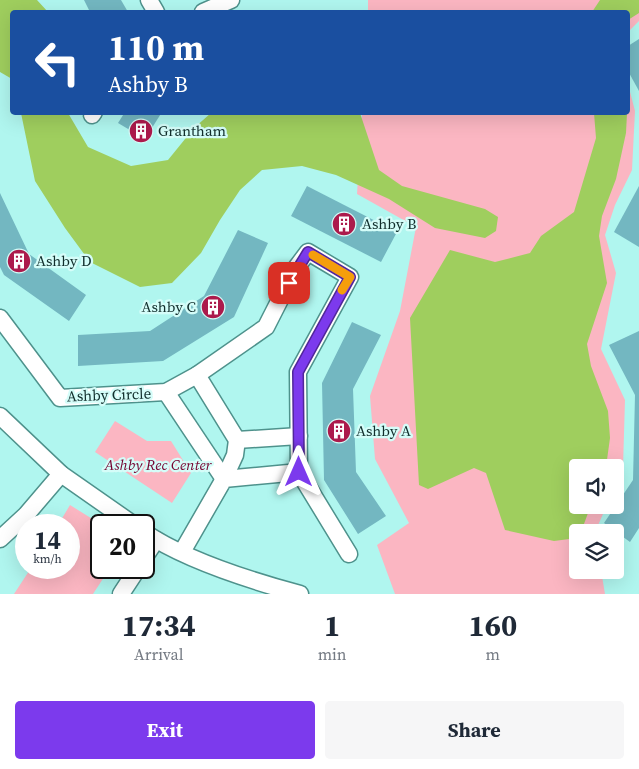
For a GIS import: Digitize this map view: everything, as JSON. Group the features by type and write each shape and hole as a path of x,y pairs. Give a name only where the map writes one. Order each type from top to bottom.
{"street":[{"path":"209,7 231,0"},
{"path":"182,552 224,479 235,455 237,440 196,375 266,327 296,268 308,252 350,277 298,372 299,472 349,554"},
{"name":"Ashby Circle","path":"0,318 60,398 166,392 196,375"},
{"name":"Ashby Circle","path":"166,392 224,479"},
{"path":"0,416 61,474 118,514"},
{"path":"237,440 299,436"},
{"path":"224,479 299,472"},
{"path":"0,539 26,515 61,474"},
{"path":"155,538 182,552 254,581 300,594"},
{"path":"121,594 131,579"}],"green space":[{"path":"368,0 639,0 639,21 630,30 630,10 368,10"},
{"path":"630,92 635,111 632,170 615,205 605,235 616,273 601,349 625,400 623,459 569,459 569,514 603,514 599,524 569,524 569,579 602,579 605,594 395,594 377,545 409,523 375,459 370,396 400,311 416,227 357,194 362,115 630,115"},
{"name":"Ashby Rec Center","path":"115,421 147,441 171,441 191,473 172,503 95,452"},
{"path":"70,505 90,518 90,579 103,579 93,594 14,594 24,579 80,579 80,514 65,514"}],"shaded area":[{"path":"0,0 37,0 46,10 10,10 10,78 0,72"},
{"path":"600,0 639,0 639,13 630,19 630,10 593,10"},
{"path":"21,115 69,115 88,147 131,166 168,160 194,128 209,115 361,115 379,170 402,186 485,209 498,217 496,231 485,238 435,228 389,199 336,175 302,166 262,170 240,190 201,253 172,283 140,287 90,262 65,228 35,181"},
{"path":"594,115 627,115 626,133 616,179 602,216 599,236 607,283 587,344 591,366 608,411 610,438 607,459 569,459 569,514 588,514 584,524 569,524 569,539 554,541 505,530 486,473 474,468 428,489 419,485 410,318 450,250 495,262 530,253 541,236 574,212 596,138"}],"building":[{"path":"84,0 121,0 127,10 89,10"},
{"path":"639,39 639,91 630,75 630,45"},
{"name":"Grantham","path":"123,115 160,115 145,139 118,123"},
{"name":"Ashby B","path":"307,186 397,232 381,262 291,216"},
{"path":"639,186 639,247 614,232"},
{"name":"Ashby D","path":"0,193 29,254 86,295 69,321 4,275 0,267"},
{"name":"Ashby C","path":"238,230 268,243 234,317 163,361 78,366 78,335 150,331 204,296"},
{"name":"Ashby A","path":"352,322 381,335 353,389 356,472 386,516 358,534 324,480 322,383"},
{"path":"639,331 639,528 630,542 624,538 624,524 604,523 610,514 624,514 624,493 633,480 635,395 609,345"}],"slow traffic":[{"path":"313,255 350,277 342,290"}],"place":[{"name":"Grantham","path":"141,131"},
{"name":"Ashby B","path":"344,224"},
{"name":"Ashby D","path":"19,261"},
{"name":"Ashby C","path":"213,307"},
{"name":"Ashby A","path":"339,431"}],"route":[{"path":"289,283 296,268 308,252 350,277 298,372 299,472"}]}
